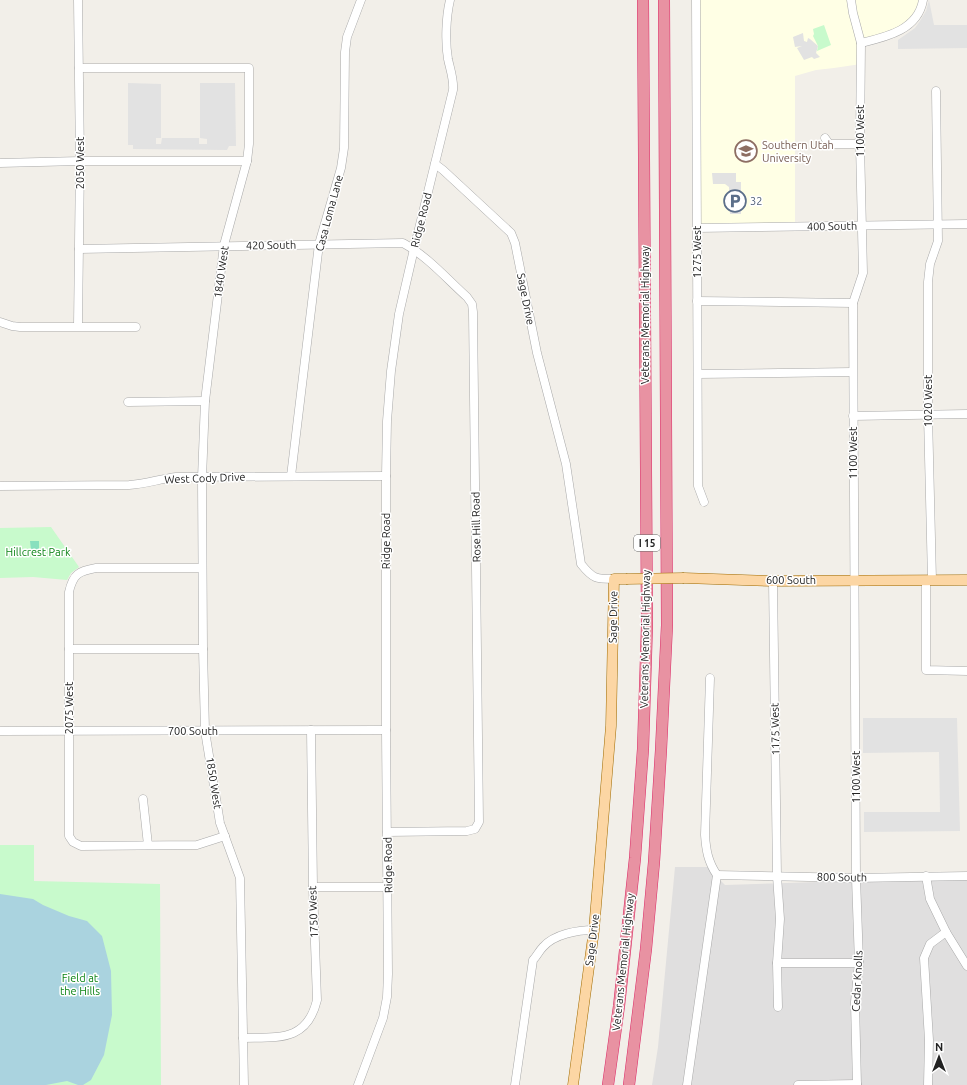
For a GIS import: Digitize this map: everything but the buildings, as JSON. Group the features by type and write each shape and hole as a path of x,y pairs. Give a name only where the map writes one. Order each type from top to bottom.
{"highway":[{"name":"Veterans Memorial Highway","path":"608,1085 619,1006 635,858 643,749 647,633 643,0"},
{"name":"Veterans Memorial Highway","path":"629,1085 646,949 654,862 667,625 664,0"}],"main road":[{"name":"600 South","path":"614,579 684,578 773,581 967,580"},
{"name":"Sage Drive","path":"573,1085 594,930 611,726 614,579"}],"street":[{"name":"2050 West","path":"78,0 80,161 78,326"},
{"name":"Casa Loma Lane","path":"291,476 319,244 341,168 344,148 345,52 347,38 361,0"},
{"name":"Ridge Road","path":"358,1085 383,1018 387,997 388,887 386,730 386,476 387,421 391,371 399,314 453,90 453,82 447,53 447,12 450,0"},
{"name":"1275 West","path":"696,0 698,486 704,502"},
{"name":"1100 West","path":"851,0 861,43 860,144 862,273 853,303 852,372 856,878"},
{"path":"861,43 884,37 903,29 919,12 923,0"},
{"name":"1840 West","path":"79,68 249,68 249,144 247,161 224,245 205,401 202,478"},
{"name":"1020 West","path":"936,91 938,241 930,264 928,282 929,580 926,670 967,671"},
{"path":"825,138 829,144 860,144"},
{"path":"0,163 80,161 247,161"},
{"name":"Sage Drive","path":"434,164 443,170 511,233 515,243 537,353 566,464 581,564 588,573 598,579 614,579"},
{"name":"400 South","path":"697,228 967,224"},
{"name":"420 South","path":"79,249 224,245 403,243 414,249"},
{"name":"Rose Hill Road","path":"387,832 467,831 475,829 479,822 473,312 472,304 467,297 414,249"},
{"path":"697,301 853,303"},
{"path":"0,322 12,326 136,327"},
{"path":"698,374 852,372"},
{"path":"128,402 205,401"},
{"path":"853,416 967,414"},
{"name":"West Cody Drive","path":"0,486 129,485 176,478 386,476"},
{"name":"1850 West","path":"202,478 203,649 206,731 220,823 240,878 244,1085"},
{"name":"2075 West","path":"148,845 81,846 72,842 69,836 69,592 76,575 84,570 96,568 202,568"},
{"name":"1175 West","path":"773,581 777,876 780,919 777,963 778,1007"},
{"path":"69,649 203,649"},
{"path":"687,1085 716,875 706,852 705,835 710,678"},
{"name":"1750 West","path":"243,1038 277,1037 289,1035 299,1030 308,1022 314,1012 316,1000 312,887 312,730"},
{"name":"700 South","path":"0,732 386,730"},
{"path":"143,799 148,845 197,845 225,836"},
{"name":"800 South","path":"716,875 856,878 967,876"},
{"path":"926,876 930,899 946,932 967,966"},
{"name":"Cedar Knolls","path":"856,878 859,963 855,1002 857,1085"},
{"path":"312,887 388,887"},
{"path":"515,1085 534,960 544,946 563,934 578,930 594,930"},
{"path":"928,1085 929,1040 924,958 930,944 946,932"},
{"path":"777,963 859,963"},
{"path":"798,1085 857,1085"}],"shaded area":[{"name":"Southern Utah University","path":"696,0 923,0 911,23 861,43 861,64 816,70 795,76 795,227 697,228"},
{"path":"929,0 934,25 967,25 967,48 898,49 898,40 915,28 926,11"},
{"path":"803,33 804,41 807,42 808,38 818,46 816,53 820,57 814,59 812,57 804,60 797,48 802,46 795,47 793,37"},
{"path":"128,83 161,84 161,138 156,138 156,144 161,144 162,138 199,138 199,144 207,144 207,139 200,138 200,83 235,83 236,146 229,146 227,150 133,149 133,145 128,145"},
{"name":"32","path":"712,173 736,173 736,182 741,182 741,214 730,214 729,187 725,184 713,184"},
{"path":"863,718 957,718 960,831 864,832 864,812 940,812 939,752 863,753"},
{"path":"675,867 707,867 725,885 852,881 967,880 967,1085 652,1085 658,1047"}],"green space":[{"path":"824,25 831,45 817,51 818,46 813,36 813,29"},
{"name":"Hillcrest Park","path":"51,527 79,567 71,573 67,580 33,577 0,578 0,528"},
{"path":"30,541 39,541 39,550 31,550"},
{"name":"Field at the Hills","path":"0,845 34,845 34,881 160,884 161,1085 0,1085"}],"water":[{"path":"0,894 33,899 69,916 87,921 102,936 111,971 112,1015 104,1055 91,1080 83,1085 78,1085 67,1081 46,1085 0,1085"}],"place":[{"name":"Southern Utah University","path":"746,151"},
{"name":"32","path":"735,201"}]}
